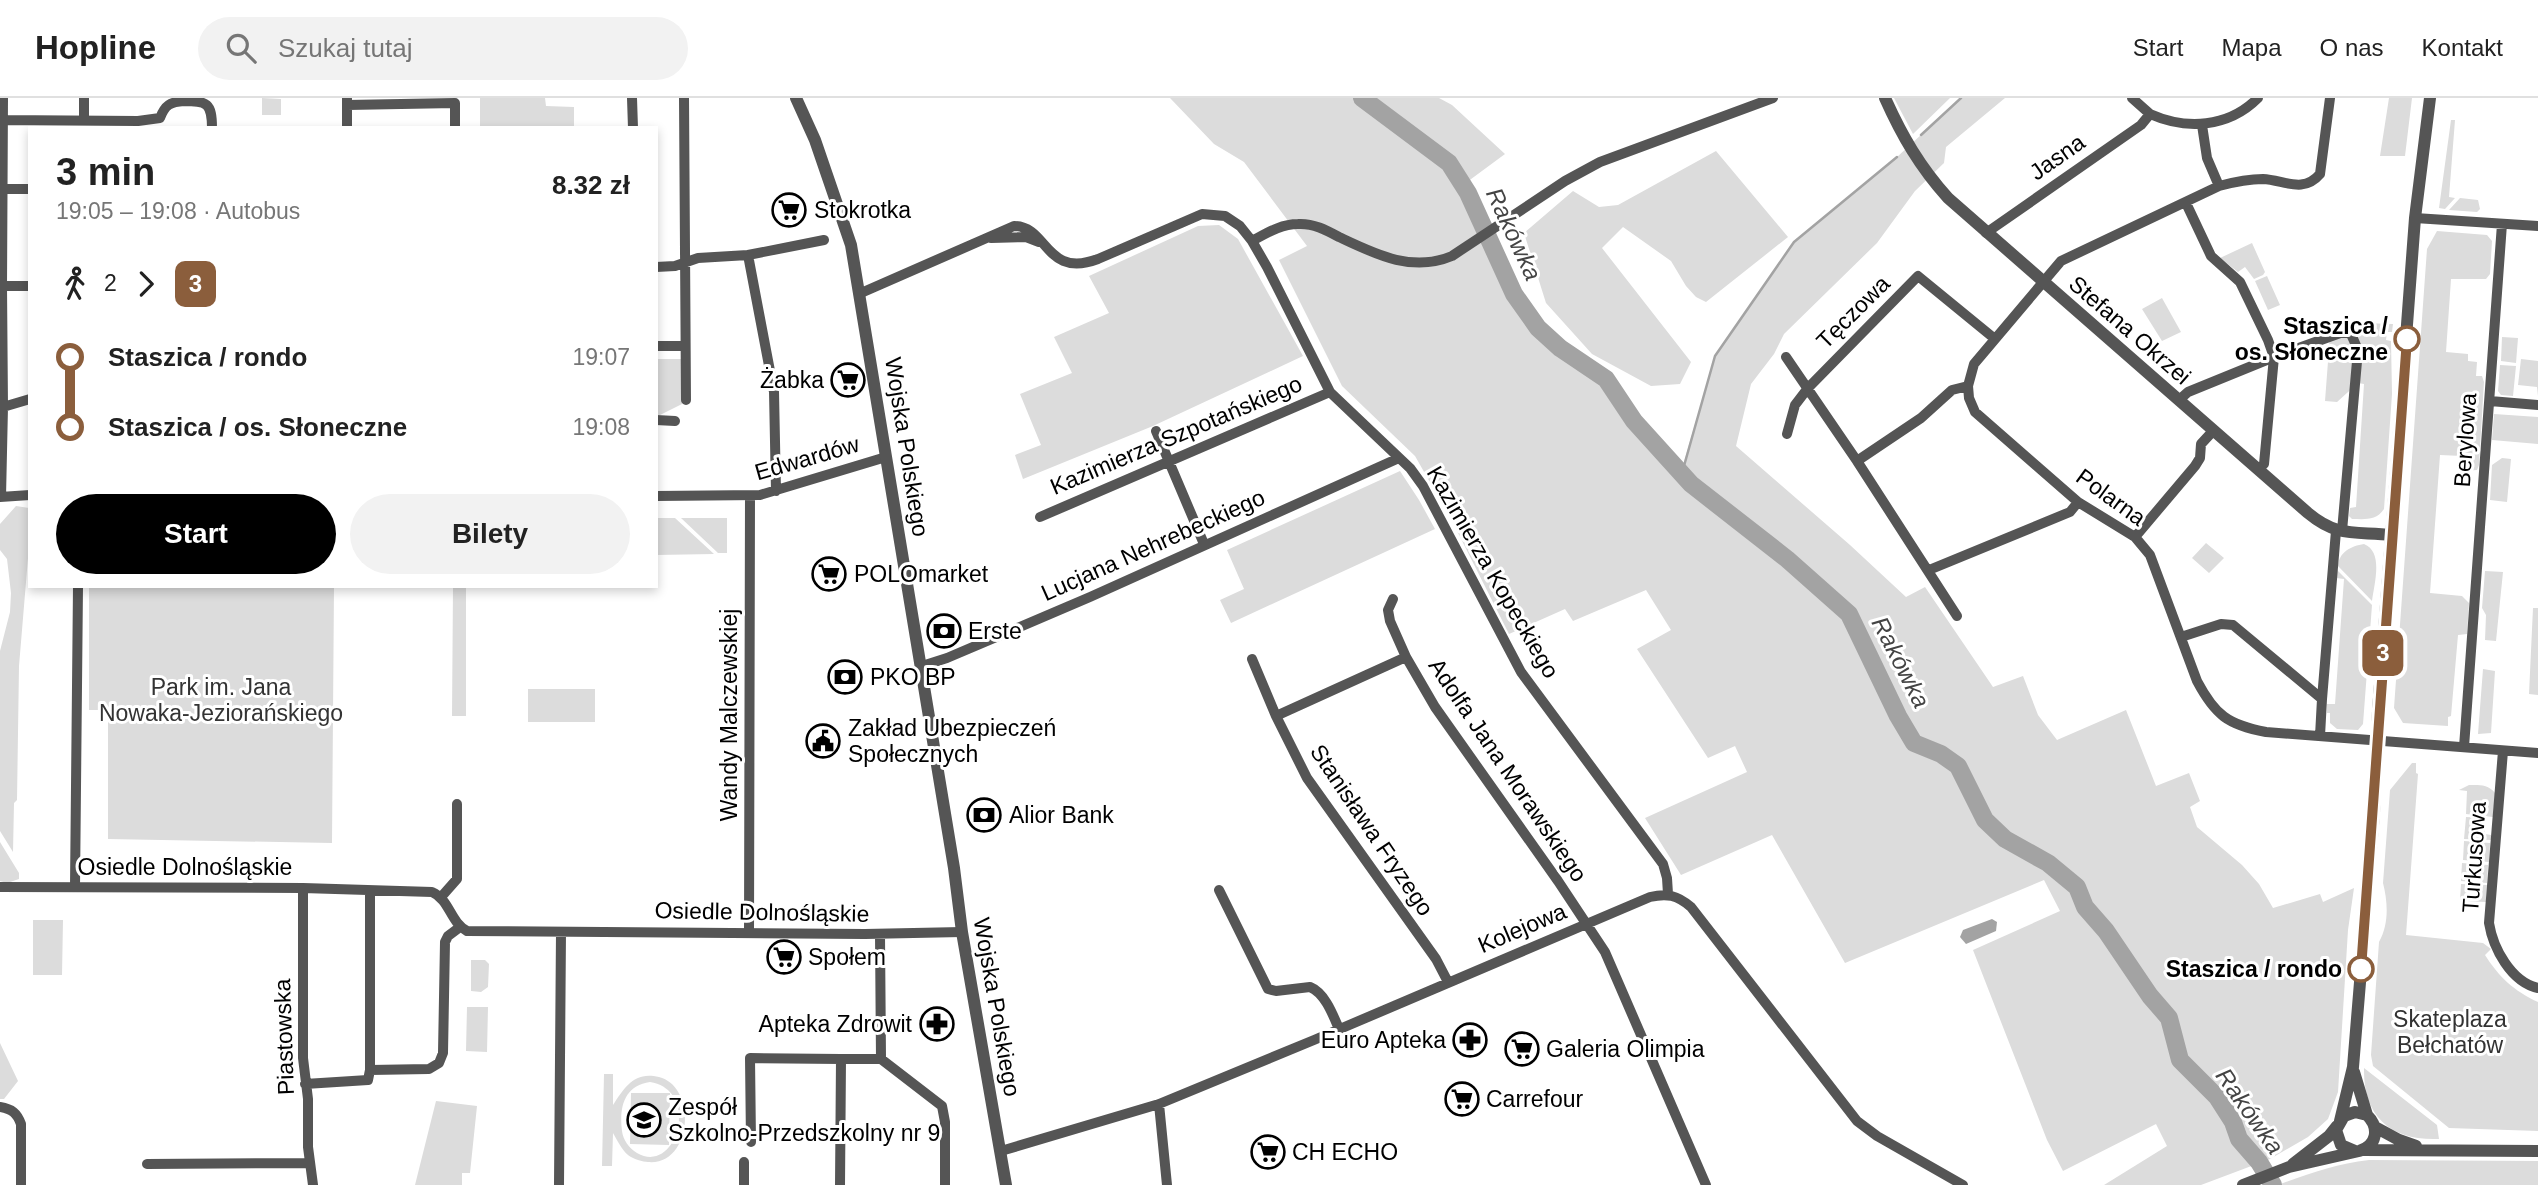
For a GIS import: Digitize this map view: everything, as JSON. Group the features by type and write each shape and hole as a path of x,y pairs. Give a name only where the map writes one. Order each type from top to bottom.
{"street":[{"path":"3,98 3,407 0,497 28,495"},
{"path":"84,98 84,124"},
{"path":"632,98 633,126"},
{"path":"684,98 685,400"},
{"name":"Wojska Polskiego","path":"796,98 816,140 849,237 861,293 962,932 1006,1185"},
{"path":"861,293 987,239 1026,237 1039,242 1056,258 1074,264 1089,263 1192,217 1209,213 1231,219 1252,240 1282,226 1303,224 1323,229 1382,257 1421,263 1448,258 1565,180 1600,162 1773,98"},
{"name":"Stefana Okrzei","path":"1885,98 1907,144 1927,175 1948,198 2322,525 2339,531 2392,535"},
{"path":"2132,98 2150,114 2175,123 2202,125 2235,115 2258,98"},
{"path":"1857,461 1921,418 1952,390 1968,386 1974,364 2043,282 2068,257 2219,186 2242,180 2266,179 2302,186 2313,183 2319,174 2330,98"},
{"path":"2359,1151 2345,1148 2338,1140 2338,1123 2353,1067 2374,813 2415,218 2430,98"},
{"path":"1,120 84,124 138,121 161,123 165,106 184,99 208,105 212,112 212,126"},
{"path":"347,126 347,101 455,101 455,126"},
{"name":"Jasna","path":"1986,233 2141,125 2150,114"},
{"path":"2202,125 2207,159 2219,186"},
{"path":"1,189 28,189"},
{"path":"2186,203 2211,256 2240,282 2274,357 2264,464 2258,469"},
{"path":"2415,218 2538,226"},
{"name":"Berylowa","path":"2464,747 2502,224"},
{"path":"658,267 675,266 698,258 748,255 824,240"},
{"name":"Kazimierza Kopeckiego","path":"1252,240 1330,392 1416,476 1431,499 1521,672 1663,864 1668,894"},
{"path":"748,255 774,393 776,491"},
{"name":"Tęczowa","path":"1787,434 1795,405 1808,388 1918,276 1995,339"},
{"path":"2,286 28,286"},
{"path":"2179,400 2188,392 2343,332 2351,334 2356,341 2358,349 2320,736"},
{"path":"658,346 685,346"},
{"name":"Tęczowa","path":"1786,357 1957,616"},
{"name":"Polarna","path":"1968,386 1969,398 1975,412 2078,502 2135,537 2150,555 2207,699 2227,720 2242,728 2266,732 2538,753"},
{"name":"Kazimierza Szpotańskiego","path":"1040,517 1330,392"},
{"path":"3,407 28,400"},
{"path":"2490,401 2538,405"},
{"path":"658,421 675,421"},
{"path":"1156,431 1204,544"},
{"path":"2135,537 2195,466 2200,458 2201,444 2213,431"},
{"name":"Edwardów","path":"658,496 750,496 776,491 886,457"},
{"name":"Lucjana Nehrebeckiego","path":"922,666 1033,621 1399,458"},
{"name":"Wandy Malczewskiej","path":"749,933 750,496"},
{"path":"1928,570 2070,512 2078,502"},
{"path":"75,887 78,588"},
{"name":"Adolfa Jana Morawskiego","path":"1393,598 1388,610 1390,621 1406,657 1435,708 1605,951 1706,1185"},
{"path":"2181,637 2221,624 2233,625 2322,699"},
{"path":"1276,716 1406,657"},
{"name":"Stanisława Fryzego","path":"1252,659 1276,716 1307,778 1436,959 1448,982"},
{"name":"Turkusowa","path":"2503,751 2489,923 2496,948 2512,971 2531,987 2538,988"},
{"path":"370,1070 429,1069 439,1063 443,1053 445,942 448,936 460,927 442,896 457,879 457,804"},
{"name":"Osiedle Dolnośląskie","path":"0,887 303,888 432,892 442,896"},
{"name":"Piastowska","path":"303,888 303,1058 313,1185"},
{"path":"1219,890 1268,989 1315,989 1320,993 1339,1029"},
{"path":"305,1084 368,1080 370,891"},
{"path":"1668,894 1691,907 1857,1121 1877,1136 1963,1185"},
{"name":"Kolejowa","path":"1001,1151 1158,1104 1650,897 1668,894"},
{"name":"Osiedle Dolnośląskie","path":"460,927 467,931 561,932 962,932"},
{"path":"559,1185 561,932"},
{"path":"880,934 881,1059"},
{"path":"751,1142 750,1058 881,1059 942,1105 945,1122 945,1185"},
{"path":"840,1185 841,1059"},
{"path":"2353,1067 2367,1115 2375,1127 2412,1145 2441,1150"},
{"path":"1158,1104 1167,1185"},
{"path":"0,1107 18,1115 21,1124 21,1185"},
{"path":"2289,1167 2329,1136 2349,1113 2367,1115"},
{"path":"2359,1151 2374,1139 2375,1127"},
{"path":"2243,1185 2289,1167 2359,1151 2538,1151"},
{"path":"744,1162 744,1185"},
{"path":"147,1164 310,1163"}],"green space":[{"path":"262,98 281,99 281,115 262,115"},
{"path":"480,98 545,98 546,106 574,107 574,126 480,126"},
{"path":"1170,98 1439,98 1452,105 1505,154 1463,185 1514,294 1538,328 1560,348 1606,379 1634,421 1681,472 1715,356 1794,242 1897,157 1961,98 2005,98 1946,147 1944,163 1915,191 1877,243 1784,334 1774,354 1751,384 1736,446 1906,597 1925,587 1993,687 2023,676 2038,715 2057,740 2126,710 2156,786 2189,773 2200,801 2190,807 2197,827 2242,865 2259,884 2273,908 2320,894 2323,902 2354,888 2348,930 2338,1092 2328,1119 2308,1137 2270,1159 2201,1185 2104,1185 2167,1146 2156,1124 2063,1171 2047,1140 1973,950 2060,911 2044,880 1845,963 1772,835 1681,875 1645,818 1747,772 1735,746 1708,758 1637,649 1671,630 1646,590 1573,621 1565,609 1509,634 1452,521 1415,456 1342,386 1279,260 1307,246 1244,162 1214,144"},
{"path":"1894,98 1950,98 1913,134"},
{"path":"2389,98 2412,98 2405,156 2380,156"},
{"path":"2451,120 2455,120 2449,197 2455,198 2445,209 2439,208"},
{"path":"1716,151 1788,237 1706,302 1696,297 1686,286 1671,261 1623,227 1602,248 1691,362 1680,384 1651,386 1592,354 1546,303 1524,233 1573,191 1599,207 1618,205"},
{"path":"2460,198 2478,200 2480,209 2477,212 2449,210"},
{"path":"1219,225 1238,239 1303,356 1153,426 1023,479 1015,455 1041,445 1020,394 1072,373 1054,337 1109,313 1089,276 1198,226"},
{"path":"2437,231 2487,235 2492,241 2490,274 2486,279 2451,279 2446,352 2468,354 2468,361 2477,362 2476,376 2482,376 2484,382 2477,470 2462,471 2462,456 2440,455 2430,593 2462,596 2469,603 2467,634 2458,635 2448,726 2403,723 2394,708 2427,249"},
{"path":"2252,243 2265,272 2254,279 2245,267 2238,272 2220,258"},
{"path":"2267,276 2280,305 2268,310 2255,281"},
{"path":"2162,298 2181,332 2162,341 2142,309"},
{"path":"2331,322 2393,324 2392,332 2387,332 2386,340 2391,341 2392,394 2384,509 2370,519 2352,519 2349,516 2350,508 2356,507 2364,384 2358,383 2337,402 2325,401"},
{"path":"2502,337 2518,338 2516,363 2501,361"},
{"path":"658,359 682,359 682,404 658,416"},
{"path":"2521,359 2538,361 2538,396 2537,387 2518,385"},
{"path":"2500,365 2516,366 2513,396 2501,395 2498,391"},
{"path":"2494,414 2538,417 2538,444 2492,440"},
{"path":"2502,458 2511,459 2507,502 2490,500 2492,465"},
{"path":"1400,471 1435,529 1231,623 1220,600 1244,589 1227,550"},
{"path":"16,506 28,508 28,558 19,666 17,800 14,803 13,852 0,831 0,651 10,612 11,593 7,559 0,550 0,524"},
{"path":"658,518 675,518 714,554 658,555"},
{"path":"681,518 727,518 727,553 718,553"},
{"path":"2206,543 2224,558 2209,573 2192,558"},
{"path":"2364,544 2370,548 2376,561 2372,601 2338,566 2346,550"},
{"path":"2337,570 2372,605 2363,724 2358,730 2337,729 2330,723 2330,713 2327,713 2327,704 2335,704 2344,579 2336,578"},
{"path":"2485,571 2503,572 2496,641 2485,640 2486,615 2482,608"},
{"name":"Park im. Jana Nowaka-Jeziorańskiego","path":"89,588 334,588 332,843 108,839 108,710 89,710"},
{"path":"453,588 466,588 466,716 452,716"},
{"path":"2533,608 2538,608 2538,695 2529,694"},
{"path":"2483,669 2495,671 2491,733 2478,734"},
{"path":"528,689 595,689 595,722 528,722"},
{"name":"Skateplaza Bełchatów","path":"2412,763 2416,763 2418,774 2406,935 2483,943 2491,949 2485,955 2502,977 2514,988 2538,1002 2538,1131 2449,1128 2373,1066 2371,1055 2379,942 2387,913 2383,883 2390,790"},
{"path":"2469,785 2480,785 2495,793 2493,817 2466,814 2467,791 2459,790"},
{"path":"2466,817 2484,818 2485,834 2491,835 2491,840 2464,839"},
{"path":"2464,841 2490,843 2489,862 2463,860"},
{"path":"0,842 19,873 19,879 7,883 0,881"},
{"path":"2462,863 2488,865 2487,883 2461,881"},
{"path":"2461,884 2487,885 2486,902 2460,901"},
{"path":"33,920 63,920 62,975 33,975"},
{"path":"471,960 485,960 489,964 488,987 481,992 471,991"},
{"path":"467,1007 488,1007 487,1052 466,1051"},
{"path":"0,1043 18,1081 4,1099 0,1099"},
{"path":"2364,1068 2437,1125 2439,1139 2407,1136 2383,1123 2369,1100"},
{"path":"604,1074 613,1074 613,1105 626,1087 637,1078 659,1077 672,1084 680,1095 685,1125 674,1152 663,1160 638,1160 626,1153 613,1133 612,1166 602,1166","holes":["650,1082 666,1088 675,1100 679,1114 678,1129 672,1143 663,1153 651,1157 637,1153 627,1144 623,1134 621,1114 625,1099 641,1084"]},
{"path":"631,1093 670,1093 669,1145 630,1144"},
{"path":"436,1101 477,1106 470,1173 462,1173 462,1185 415,1185"},
{"path":"2369,1160 2538,1161 2538,1185 2278,1185 2323,1170"}],"shaded area":[{"path":"1992,919 1997,922 1996,931 1966,944 1960,937 1963,930"}],"waterway":[{"name":"Rakówka","path":"1362,98 1449,163 1468,193 1514,294 1538,328 1560,348 1606,379 1634,421 1691,484 1787,559 1849,614 1898,716 1914,743 1941,754 1958,766 1985,820 2005,839 2048,863 2077,887 2085,907 2106,931 2150,996 2169,1018 2180,1060 2217,1097 2233,1122 2239,1139 2259,1162 2273,1185"},
{"path":"1921,135 1961,98"},
{"path":"1682,473 1715,356 1794,242 1897,157"}],"bus line":[{"name":"3","path":"2361,969 2407,339"}],"place":[{"name":"Stokrotka","path":"789,210"},
{"name":"Staszica / os. Słoneczne","path":"2407,339"},
{"name":"Żabka","path":"848,380"},
{"name":"POLOmarket","path":"829,574"},
{"name":"Erste","path":"944,631"},
{"name":"PKO BP","path":"845,677"},
{"name":"Zakład Ubezpieczeń Społecznych","path":"823,741"},
{"name":"Alior Bank","path":"984,815"},
{"name":"Społem","path":"784,957"},
{"name":"Staszica / rondo","path":"2361,969"},
{"name":"Apteka Zdrowit","path":"937,1024"},
{"name":"Euro Apteka","path":"1470,1040"},
{"name":"Galeria Olimpia","path":"1522,1049"},
{"name":"Carrefour","path":"1462,1099"},
{"name":"Zespół Szkolno-Przedszkolny nr 9","path":"644,1120"},
{"name":"CH ECHO","path":"1268,1152"}]}
